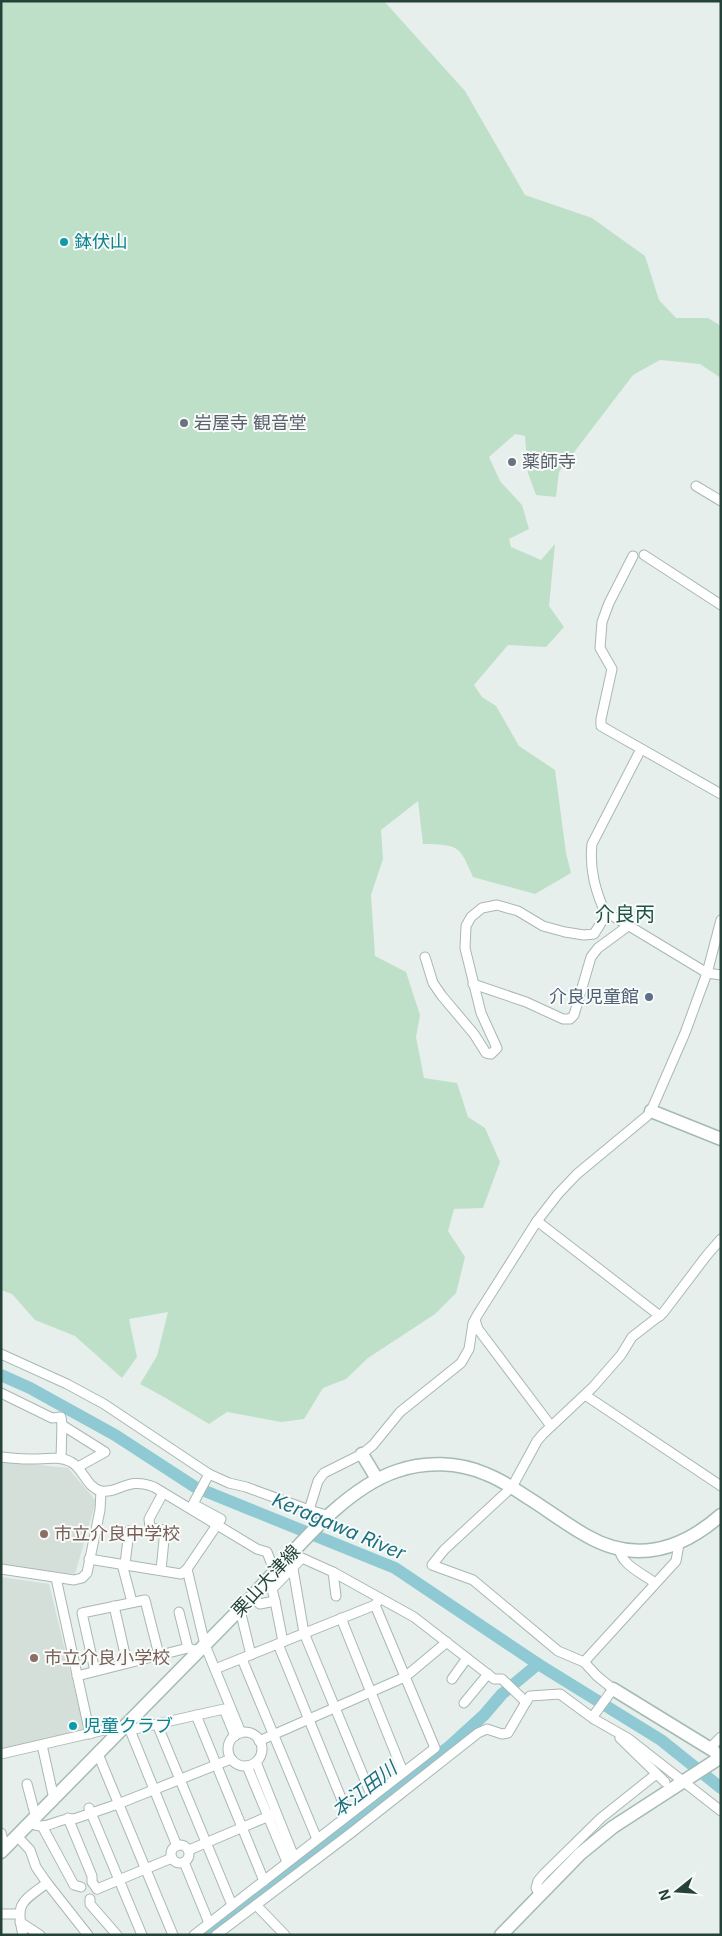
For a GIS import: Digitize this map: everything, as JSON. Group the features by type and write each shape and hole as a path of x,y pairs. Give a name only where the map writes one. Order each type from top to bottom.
{"main road":[{"path":"651,1111 721,1139"},
{"path":"362,1454 377,1479"},
{"name":"栗山大津線","path":"3,1850 17,1836 36,1822 54,1800 98,1754 126,1729 197,1648 240,1610 327,1518 349,1498 377,1479 399,1470 431,1464 455,1465 486,1473 512,1487 588,1537 619,1548 632,1550 657,1550 679,1544 703,1530 721,1515"},
{"path":"500,1935 580,1854 613,1828 683,1781 714,1755 611,1691"}],"street":[{"path":"696,486 721,500"},
{"path":"644,555 721,605"},
{"path":"633,556 609,603 602,622 600,648 612,669 601,726 721,794"},
{"path":"607,917 599,900 594,879 591,858 592,844 641,749"},
{"path":"425,957 434,983 442,996 462,1018 486,1053 491,1054 497,1048 481,1013 465,948 464,935 471,917 482,908 497,905 509,907 543,926 584,934 594,934 604,918 611,915 707,973 721,975"},
{"path":"309,1510 318,1481 324,1473 362,1454 400,1412 461,1363 469,1349 475,1320 536,1221 577,1174 651,1111 685,1033 707,973 721,920"},
{"path":"474,984 526,1002 563,1019 570,1019 574,1015 591,957 598,948 628,926"},
{"path":"536,1221 660,1316"},
{"path":"594,1717 611,1691 584,1662 558,1651 473,1580 432,1565 444,1550 512,1487 537,1441 585,1395 621,1355 632,1337 660,1316 721,1240"},
{"path":"475,1320 478,1329 552,1426"},
{"path":"1,1354 68,1384 104,1404 208,1477 246,1487 327,1518"},
{"path":"1,1393 52,1418 61,1417 61,1458"},
{"path":"585,1395 721,1486"},
{"path":"62,1425 105,1452 78,1467"},
{"path":"1,1457 28,1459 61,1458 70,1461 78,1467 88,1481 101,1491 138,1483 154,1487 217,1527 257,1549 267,1552 275,1573"},
{"path":"195,1502 208,1477"},
{"path":"89,1559 181,1574 187,1569 221,1519 195,1502 157,1485 154,1487"},
{"path":"1,1569 74,1580 82,1578 87,1573 100,1510 101,1491"},
{"path":"162,1570 165,1530 150,1528 148,1519 163,1493"},
{"path":"129,1531 124,1564 132,1602"},
{"path":"584,1662 676,1561 679,1544"},
{"path":"619,1548 620,1555 624,1561 655,1583"},
{"path":"348,1815 280,1643 272,1589 302,1558 333,1572 414,1617 494,1679 502,1679 524,1700"},
{"path":"187,1569 197,1648"},
{"path":"293,1569 304,1633 372,1797"},
{"path":"333,1572 336,1596"},
{"path":"56,1578 90,1734"},
{"path":"252,1597 260,1604 275,1601"},
{"path":"215,1669 375,1605 382,1598"},
{"path":"95,1671 82,1613 145,1600 159,1655"},
{"path":"194,1935 435,1748 375,1605"},
{"path":"114,1606 127,1663"},
{"path":"240,1610 247,1657 275,1737 317,1839"},
{"path":"179,1612 197,1648 215,1669 238,1734"},
{"path":"341,1618 403,1772"},
{"path":"260,1743 372,1695 401,1685 405,1677 447,1642"},
{"path":"77,1676 159,1655 197,1648"},
{"path":"452,1678 467,1658"},
{"path":"464,1703 488,1674"},
{"path":"216,1935 351,1833 478,1733 486,1729 502,1734 508,1733 524,1700 530,1696 560,1694 629,1739 721,1811"},
{"path":"1,1754 113,1728 126,1729 157,1724 224,1709 238,1734"},
{"path":"196,1715 264,1881"},
{"path":"157,1724 232,1905"},
{"path":"126,1729 153,1787 177,1846"},
{"path":"238,1734 252,1734 260,1743 261,1754 251,1764 238,1764 230,1756 229,1744 238,1734"},
{"path":"622,1735 620,1738 655,1775 665,1782"},
{"path":"714,1755 721,1737"},
{"path":"42,1745 54,1800"},
{"path":"98,1754 173,1935"},
{"path":"36,1822 74,1819 90,1810 230,1756"},
{"path":"251,1764 291,1860"},
{"path":"540,1895 536,1888 538,1881 544,1874 601,1818 655,1775"},
{"path":"27,1784 36,1822 74,1885 81,1887"},
{"path":"90,1810 142,1935"},
{"path":"188,1850 272,1815"},
{"path":"68,1818 92,1876 95,1885 95,1896 90,1898 82,1896 81,1887"},
{"path":"1,1832 3,1850"},
{"path":"17,1836 30,1850 36,1867 47,1883 88,1935"},
{"path":"177,1846 185,1846 188,1850 188,1858 184,1862 179,1863 172,1858 172,1851 177,1846"},
{"path":"81,1887 84,1883 95,1885 119,1880 172,1858"},
{"path":"184,1862 209,1923"},
{"path":"23,1935 19,1918 22,1902 47,1883"},
{"path":"90,1898 90,1904 117,1935"},
{"path":"256,1905 285,1935"},
{"path":"1,1914 19,1918 40,1935"}],"shaded area":[{"name":"市立介良中学校","path":"1,1461 68,1468 96,1501 75,1574 1,1566"},
{"name":"市立介良小学校","path":"1,1577 49,1584 85,1733 1,1750"}],"green space":[{"path":"1,1 384,1 465,91 525,195 592,218 645,256 659,300 676,318 708,318 721,326 721,378 700,364 660,360 633,375 559,472 556,497 536,495 528,473 525,436 515,434 489,457 500,481 522,505 529,529 509,539 511,547 541,560 555,544 549,606 564,627 546,647 508,645 474,685 482,697 496,706 519,746 555,770 566,853 571,873 535,894 473,877 464,858 456,849 451,846 423,844 418,801 381,830 383,859 371,895 375,956 406,972 420,1015 416,1037 424,1078 457,1083 468,1117 485,1128 500,1162 483,1208 454,1209 448,1231 465,1257 456,1293 435,1314 368,1358 346,1379 323,1388 304,1419 281,1422 227,1412 209,1424 140,1384 157,1356 168,1312 129,1319 137,1357 122,1378 75,1336 35,1320 12,1294 1,1290"}],"waterway":[{"name":"Keragawa River","path":"1,1375 30,1388 115,1435 195,1487 395,1568 538,1664 661,1740 721,1788"},
{"name":"本江田川","path":"206,1935 450,1746 484,1715 502,1694 538,1664"},
{"path":"255,1773 271,1812"}],"place":[{"name":"鉢伏山","path":"64,242"},
{"name":"岩屋寺 観音堂","path":"184,423"},
{"name":"薬師寺","path":"512,462"},
{"name":"介良児童館","path":"649,997"},
{"name":"市立介良中学校","path":"44,1534"},
{"name":"市立介良小学校","path":"34,1658"},
{"name":"児童クラブ","path":"73,1726"}],"district":[{"name":"介良丙","path":"625,914"}]}
